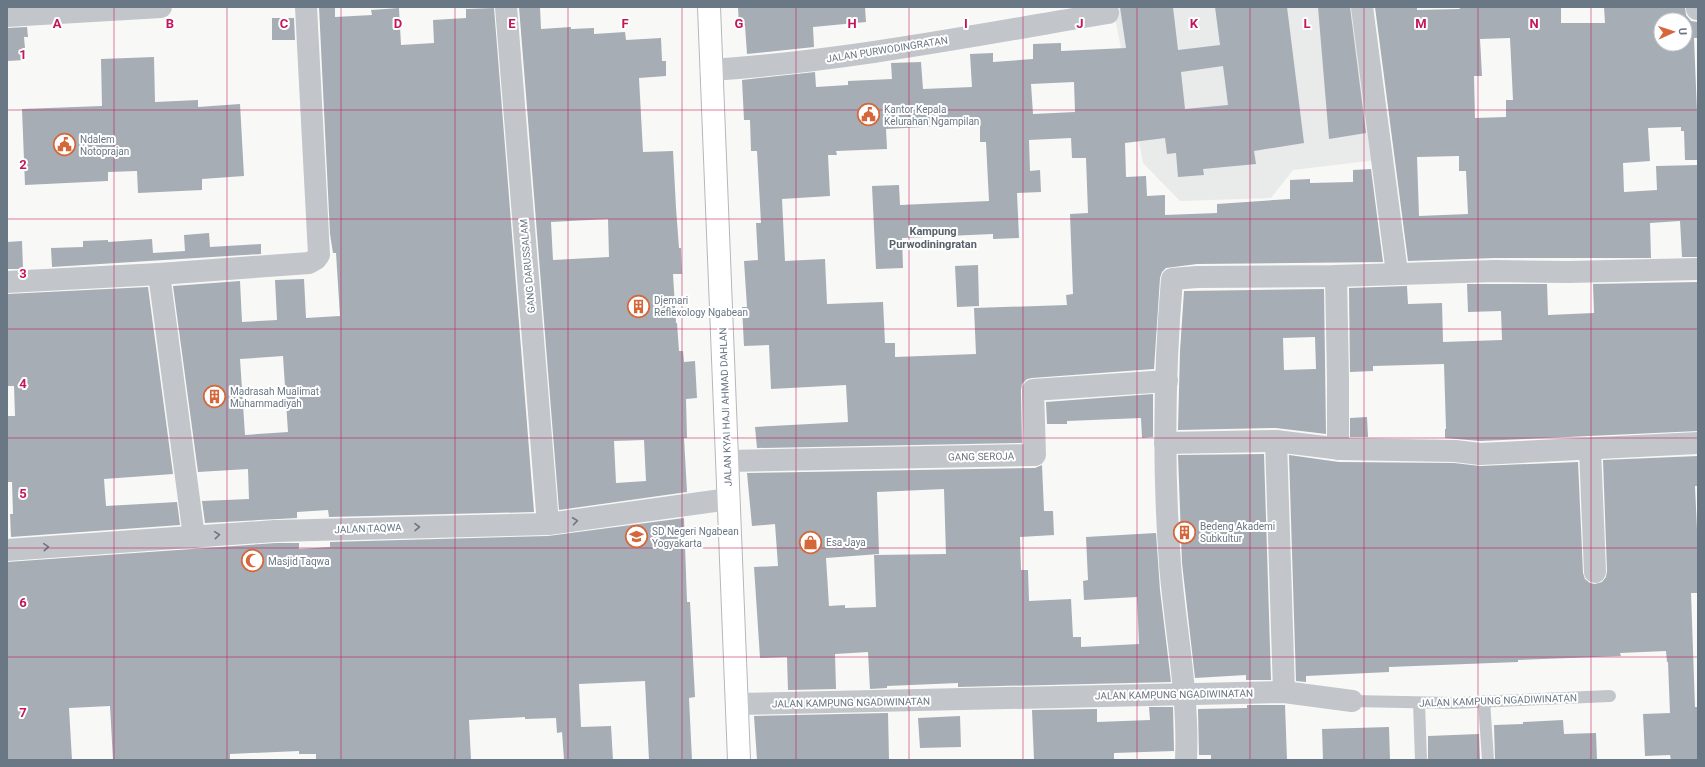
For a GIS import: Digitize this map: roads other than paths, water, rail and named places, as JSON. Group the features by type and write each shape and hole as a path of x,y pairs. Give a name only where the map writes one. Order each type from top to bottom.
{"main road":[{"name":"JALAN KYAI HAJI AHMAD DAHLAN","path":"708,7 728,461 739,760"}],"street":[{"path":"7,16 161,7"},
{"path":"7,282 159,274 309,263 316,259 319,255 306,7"},
{"name":"GANG DARUSSALAM","path":"506,7 548,524"},
{"path":"1362,7 1397,273"},
{"name":"JALAN PURWODINGRATAN","path":"711,70 777,66 1037,16 1108,13"},
{"path":"1186,760 1184,694 1169,541 1165,443 1172,279 1197,277 1336,276 1495,271 1568,272 1698,269"},
{"path":"159,274 194,537"},
{"path":"1336,276 1338,447 1341,449"},
{"name":"GANG SEROJA","path":"728,461 1035,455 1033,390 1167,381"},
{"path":"1165,443 1276,441 1341,449 1455,451 1480,454 1698,443"},
{"path":"1276,441 1284,692"},
{"path":"1590,449 1595,572"},
{"name":"JALAN TAQWA","path":"7,550 275,531 548,524 729,499"},
{"name":"JALAN KAMPUNG NGADIWINATAN","path":"738,704 1284,692 1352,701"}],"lane":[{"name":"JALAN KAMPUNG NGADIWINATAN","path":"1352,701 1419,703 1610,696"},
{"path":"1484,701 1488,760"},
{"path":"1419,703 1421,760"}],"place":[{"name":"Kantor Kepala Kelurahan Ngampilan","path":"868,115"},
{"name":"Ndalem Notoprajan","path":"65,145"},
{"name":"Djemari Reflexology Ngabean","path":"639,306"},
{"name":"Madrasah Mualimat Muhammadiyah","path":"215,397"},
{"name":"Bedeng Akademi Subkultur","path":"1185,532"},
{"name":"SD Negeri Ngabean Yogyakarta","path":"637,537"},
{"name":"Esa Jaya","path":"811,542"},
{"name":"Masjid Taqwa","path":"253,561"}],"district":[{"name":"Kampung Purwodiningratan","path":"933,237"}]}
